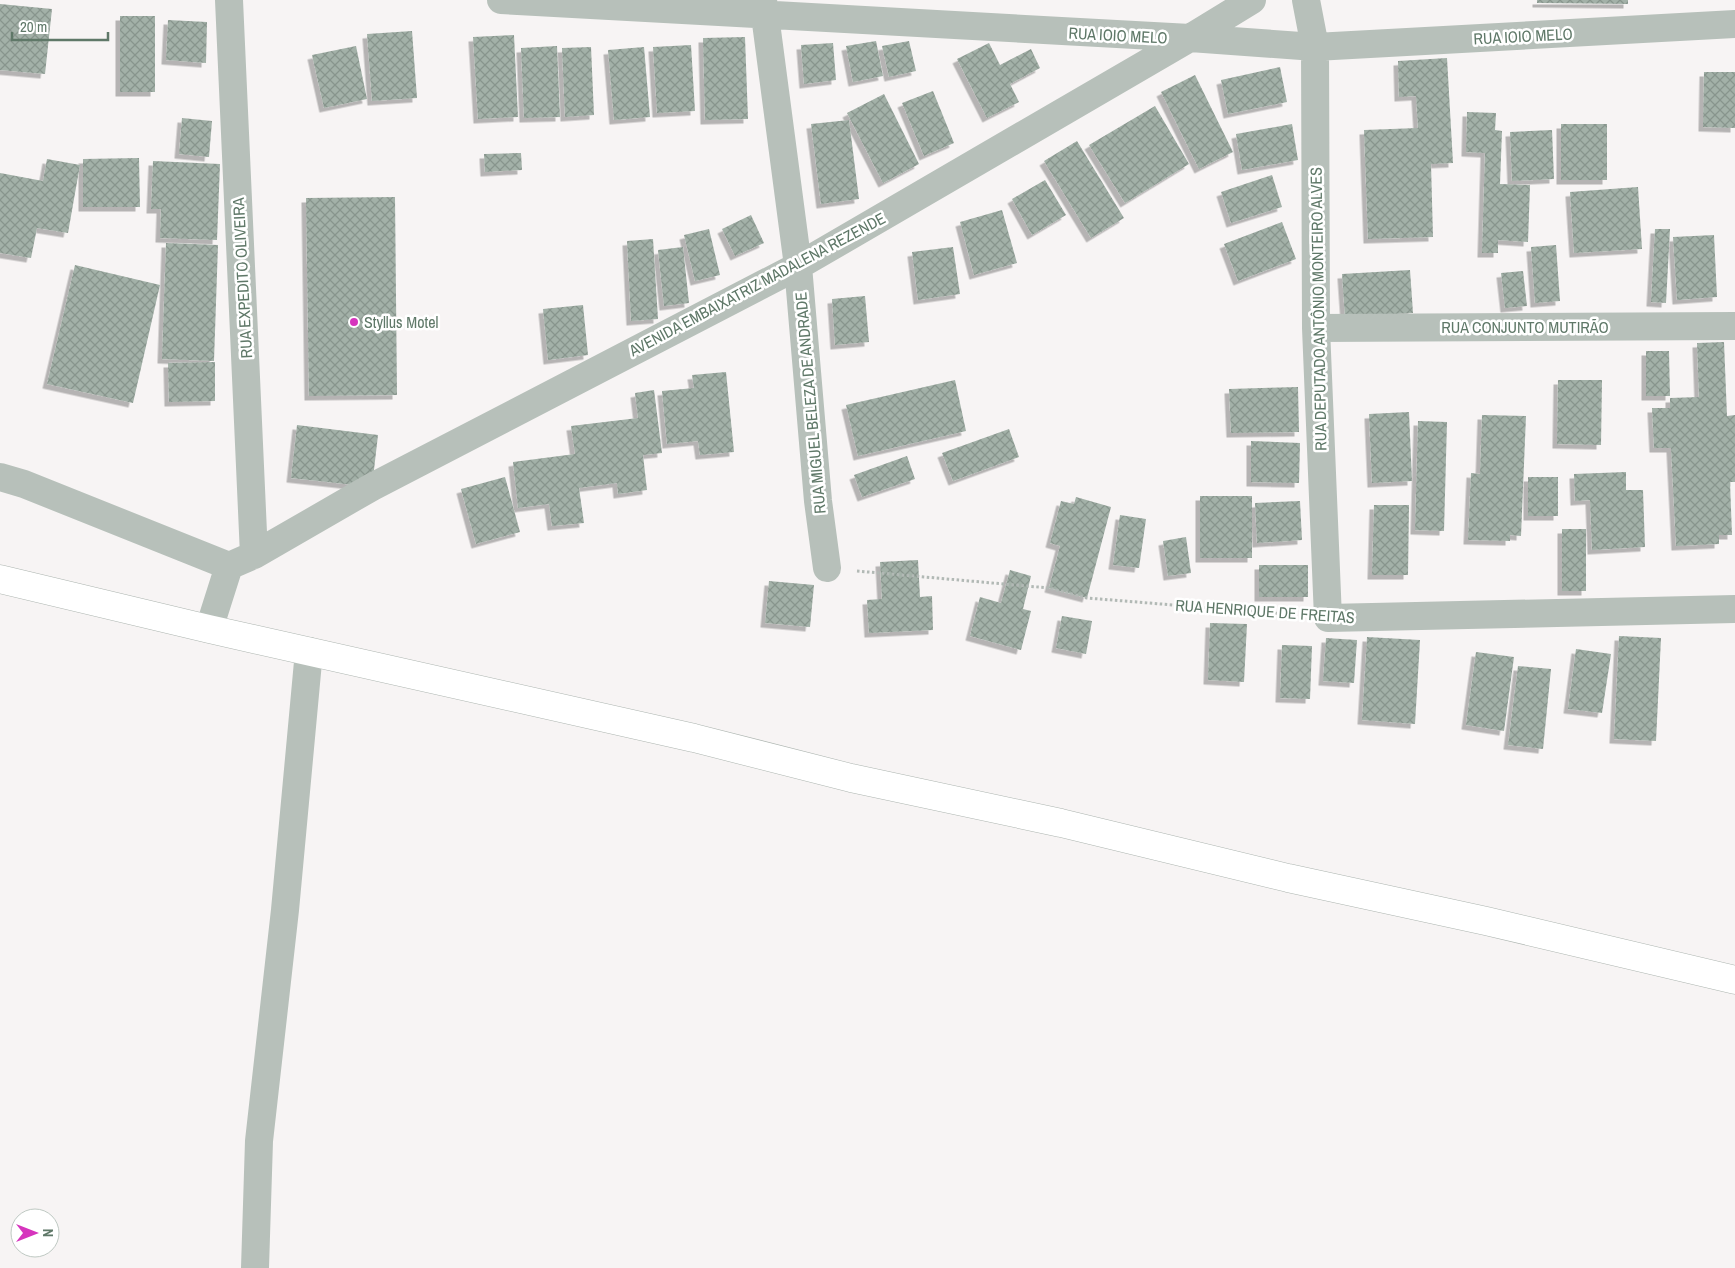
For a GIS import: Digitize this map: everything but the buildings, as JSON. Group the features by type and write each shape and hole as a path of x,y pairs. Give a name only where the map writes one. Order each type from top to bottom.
{"highway":[{"path":"0,579 694,738 851,778 1061,823 1288,878 1735,980"}],"street":[{"name":"RUA EXPEDITO OLIVEIRA","path":"229,0 254,556"},
{"name":"RUA IOIO MELO","path":"501,0 763,8 1315,47 1735,24"},
{"name":"AVENIDA EMBAIXATRIZ MADALENA REZENDE","path":"229,566 254,556 372,487 798,266 1252,0"},
{"name":"RUA DEPUTADO ANTÔNIO MONTEIRO ALVES","path":"1306,0 1315,47 1316,328 1328,618"},
{"name":"RUA MIGUEL BELEZA DE ANDRADE","path":"763,8 798,266 818,501 827,568"},
{"name":"RUA CONJUNTO MUTIRÃO","path":"1316,328 1735,326"},
{"path":"0,477 32,487 229,566 209,628"},
{"name":"RUA HENRIQUE DE FREITAS","path":"1328,618 1735,609"},
{"path":"255,1268 259,1141 285,910 308,651"}],"path":[{"name":"RUA HENRIQUE DE FREITAS","path":"827,568 1049,588 1087,598 1328,618"}],"place":[{"name":"Styllus Motel","path":"354,322"}]}
